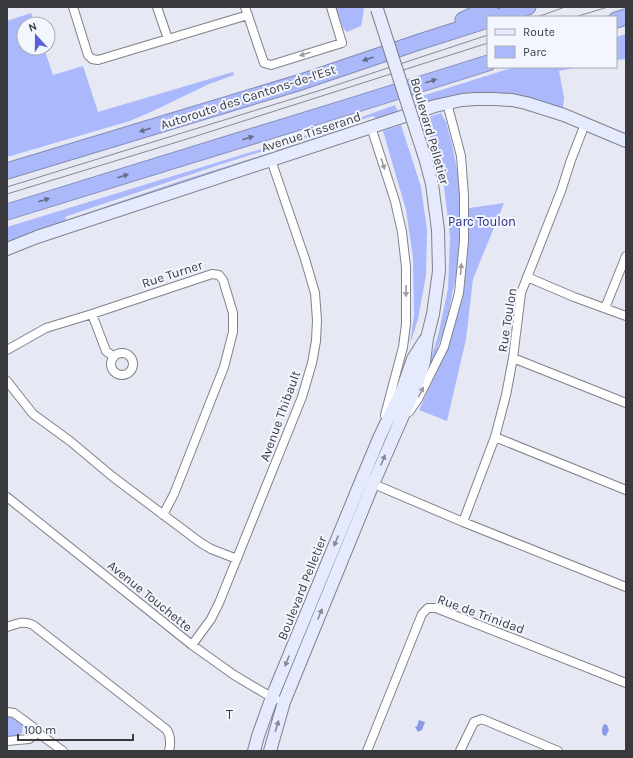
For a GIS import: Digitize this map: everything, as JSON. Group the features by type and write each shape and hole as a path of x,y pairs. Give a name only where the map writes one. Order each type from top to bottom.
{"highway":[{"path":"419,42 490,7"},
{"path":"501,16 528,7"},
{"name":"Autoroute des Cantons-de-l'Est","path":"7,172 272,91 487,20"},
{"path":"7,212 347,108 487,63"}],"street":[{"path":"73,7 88,55 92,59 98,60 246,11 264,63 271,64 342,43 331,7"},
{"path":"157,7 168,38"},
{"name":"Boulevard Pelletier","path":"377,8 426,161 432,184 438,230 439,271 424,362 394,437"},
{"name":"Avenue Tisserand","path":"7,249 42,235 447,103 476,99 512,100 542,108 626,141"},
{"name":"Boulevard Pelletier","path":"254,751 272,697 368,481 418,399 444,347 459,293 464,240 464,196 461,156 447,103"},
{"name":"Rue Toulon","path":"463,522 494,437 506,395 513,358 520,297 561,191 584,124"},
{"name":"Boulevard Pelletier","path":"270,751 284,702 368,481 403,347 406,324 406,267 402,232 395,201 371,127"},
{"name":"Avenue Thibault","path":"192,645 211,619 219,603 302,397 312,363 316,341 317,320 315,293 271,160"},
{"path":"605,308 626,256"},
{"name":"Rue Turner","path":"7,350 46,328 212,274 219,275 223,280 233,313 233,332 224,367 174,494 163,515"},
{"path":"527,277 574,297 626,316"},
{"path":"92,314 106,351 114,357"},
{"name":"Boulevard Pelletier","path":"380,436 403,388 413,359 427,338"},
{"path":"513,358 626,403"},
{"path":"7,381 33,414 70,441 113,477 201,543 211,549 237,558"},
{"path":"494,437 626,490"},
{"path":"368,481 463,522 626,587"},
{"name":"Avenue Touchette","path":"7,497 192,645 234,676 284,702"},
{"name":"Rue de Trinidad","path":"367,751 422,614 428,608 436,608 626,684"},
{"path":"7,627 24,622 33,625 167,730 171,741 169,751"},
{"path":"7,712 14,713 63,751"},
{"path":"460,751 474,722 482,719 557,751"},
{"path":"7,741 29,739 38,733"}],"green space":[{"path":"335,7 363,7 364,10 361,26 347,32 343,28"},
{"path":"31,13 32,16 22,16"},
{"path":"16,18 16,56 47,56 53,75 83,66 98,112 233,72 234,75 209,84 130,121 7,157 7,21"},
{"path":"626,34 626,59 617,60 617,37"},
{"path":"512,68 573,68 559,71 564,97 563,109 521,96 507,94 464,94 449,96 420,105 417,98"},
{"path":"395,105 398,112 377,119 373,116 360,120 359,118"},
{"path":"441,113 446,122 452,144 459,180 460,254 446,324 435,355 426,374 438,336 448,289 450,237 444,186 425,118"},
{"path":"371,120 373,121 276,153 277,150"},
{"path":"349,122 349,124 222,164 79,212 65,217 66,220 180,181 272,152 274,153 35,231 7,242 7,227"},
{"path":"401,125 421,187 427,229 426,275 418,319 410,344 414,315 413,257 406,210 383,131"},
{"name":"Parc Toulon","path":"504,203 473,279 466,339 447,421 419,410 448,348 464,291 469,208"},
{"path":"8,714 17,719 23,726 22,733 16,736 7,737"}],"shaded area":[{"path":"419,720 425,722 422,730 418,732 415,727 417,726"},
{"path":"604,724 607,725 609,730 606,736 603,735 602,732"}],"tram line":[{"path":"540,16 565,7"},
{"path":"578,16 608,7"},
{"path":"7,187 318,91 487,35"},
{"path":"7,194 187,139 487,43"}],"district":[{"name":"T","path":"230,714"}]}
